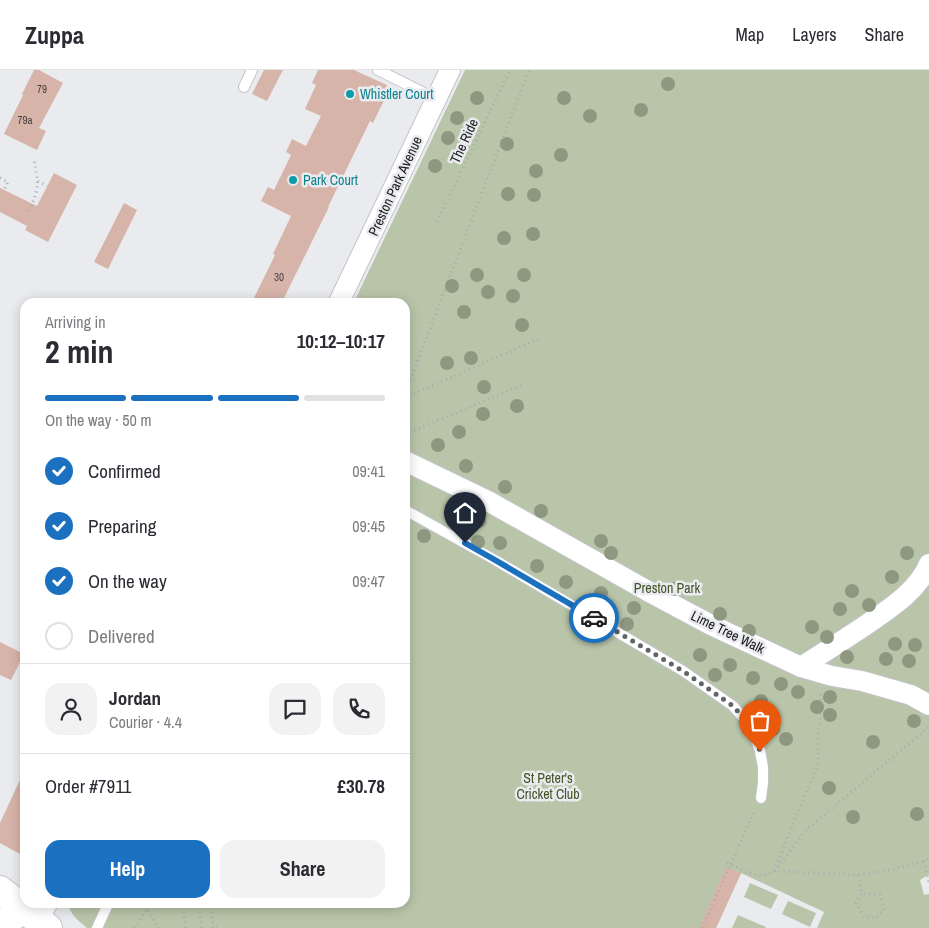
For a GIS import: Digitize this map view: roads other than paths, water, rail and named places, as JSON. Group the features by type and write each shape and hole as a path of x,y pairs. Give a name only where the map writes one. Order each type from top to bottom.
{"street":[{"name":"Preston Park Avenue","path":"341,298 450,70"},
{"name":"Lime Tree Walk","path":"410,463 488,501 711,625 809,669 832,676 862,681 911,696 929,705"},
{"path":"809,669 838,644 901,600 925,573 929,564"},
{"path":"0,890 20,902"},
{"path":"0,928 39,914"}],"lane":[{"path":"244,87 252,70"},
{"path":"378,70 436,99"},
{"path":"410,513 683,671 733,706 747,722 755,736 760,751 763,767 761,798"},
{"path":"97,928 106,908"}],"place":[{"name":"Whistler Court","path":"350,94"},
{"name":"Park Court","path":"293,180"}],"park label":[{"name":"Preston Park","path":"667,588"},
{"name":"St Peter's Cricket Club","path":"548,786"}]}
